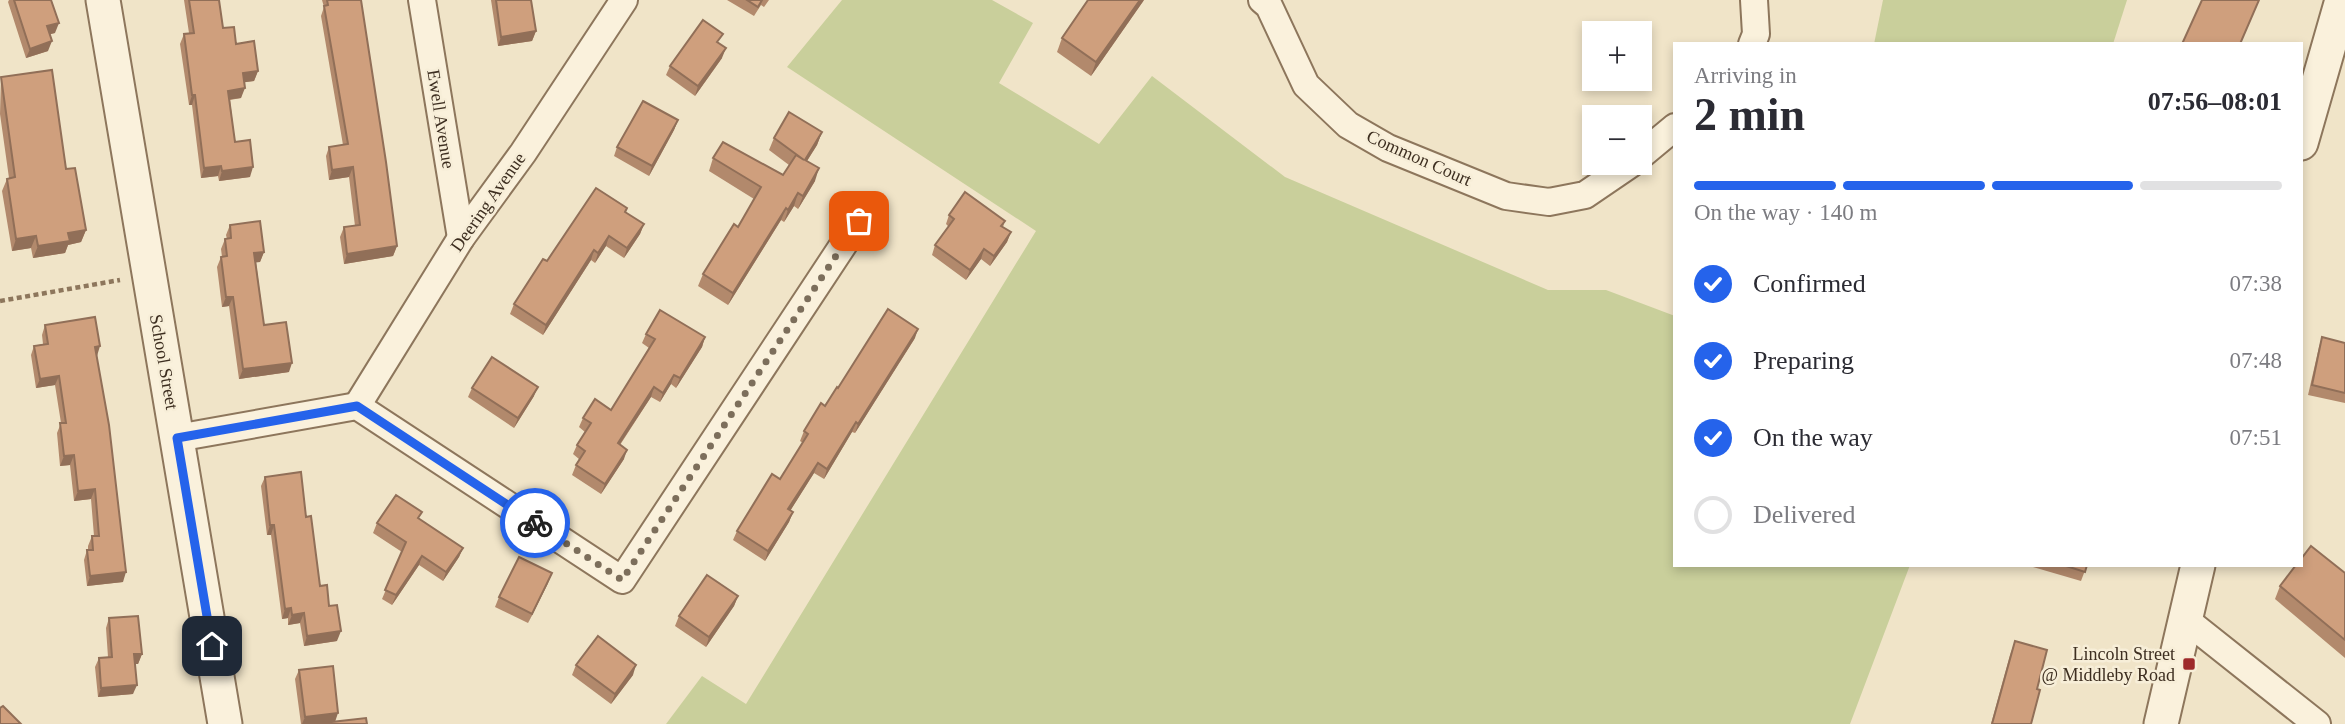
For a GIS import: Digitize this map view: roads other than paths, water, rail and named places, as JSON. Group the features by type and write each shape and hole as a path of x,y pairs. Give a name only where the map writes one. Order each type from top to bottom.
{"street":[{"name":"School Street","path":"103,0 225,724"},
{"name":"Ewell Avenue","path":"422,0 461,239"},
{"name":"Deering Avenue","path":"357,406 461,239 523,153 624,0"},
{"name":"Common Court","path":"1262,0 1269,6 1306,85 1348,124 1388,148 1506,197 1549,202 1585,195 1614,175"},
{"path":"1753,42 1756,34 1754,0"},
{"path":"2303,136 2342,0"},
{"path":"1652,146 1673,129"},
{"path":"177,438 357,406 622,580 859,221"},
{"path":"2161,724 2198,567"},
{"path":"2186,620 2317,724"}],"place":[{"name":"Lincoln Street @ Middleby Road","path":"2189,664"}]}
